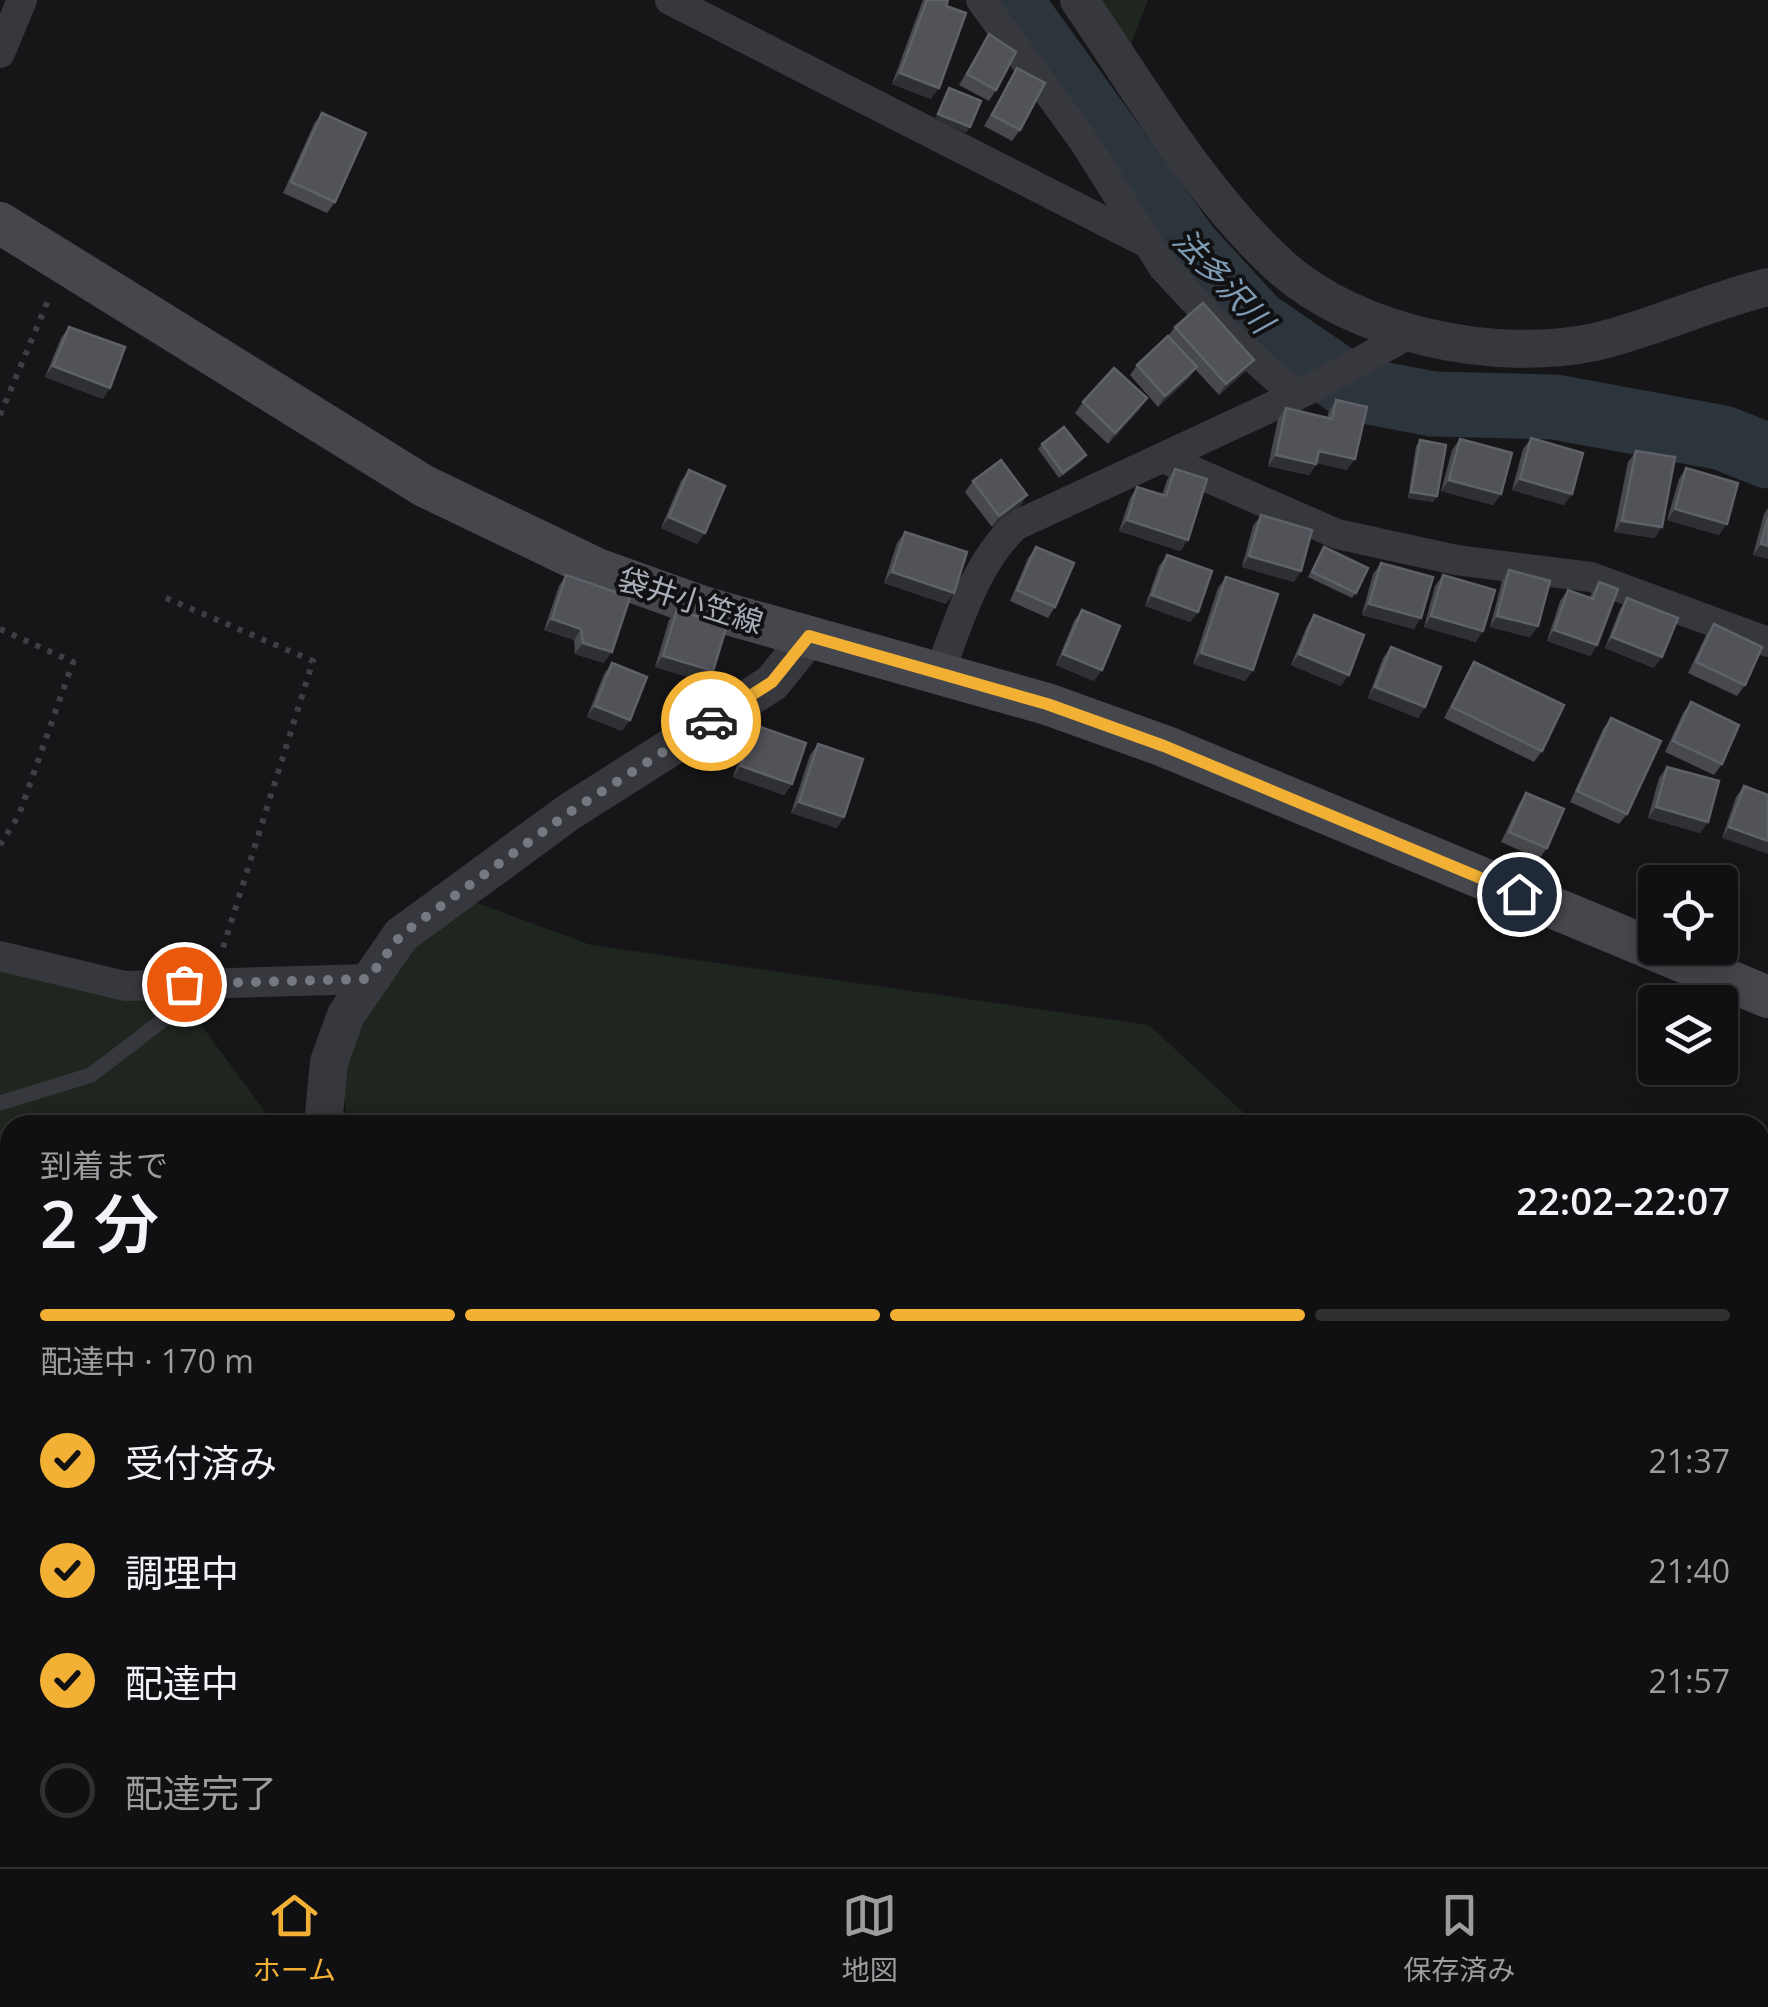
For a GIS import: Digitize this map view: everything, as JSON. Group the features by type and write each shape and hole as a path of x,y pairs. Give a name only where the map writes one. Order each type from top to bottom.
{"main road":[{"name":"袋井小笠線","path":"0,223 424,486 597,569 703,607 1047,704 1164,746 1768,997"}],"street":[{"path":"0,53 22,0"},
{"path":"670,0 1149,244"},
{"path":"980,0 1083,140 1163,267 1218,326 1304,392"},
{"path":"1080,0 1245,231 1294,276 1336,302 1409,334 1475,346 1535,350 1596,342 1768,287"},
{"path":"939,674 970,592 994,546 1015,526 1374,358 1409,334"},
{"path":"1162,458 1337,534 1456,560 1591,577 1768,642"},
{"path":"324,1115 329,1062 346,1015 401,935 570,812 772,682 809,636"},
{"path":"0,956 125,986 368,979"}],"lane":[{"path":"0,1103 91,1074 212,983"}],"path":[{"path":"0,415 64,262"},
{"path":"166,598 313,662 212,983"},
{"path":"0,629 73,662 19,815 0,846"}],"shaded area":[{"path":"1093,0 1148,0 1130,47"},
{"path":"455,895 591,945 1149,1025 1245,1115 347,1115 336,1043"},
{"path":"0,954 176,991 268,1115 0,1115"}],"building":[{"path":"927,0 948,0 946,6 966,13 939,88 900,73"},
{"path":"989,34 1016,52 996,90 967,74"},
{"path":"1017,68 1045,83 1020,130 992,115"},
{"path":"949,88 981,101 970,127 938,114"},
{"path":"322,113 366,133 335,202 291,182"},
{"path":"1203,303 1254,360 1226,384 1175,327"},
{"path":"69,327 125,347 110,388 53,366"},
{"path":"1168,336 1197,367 1165,396 1137,365"},
{"path":"1114,368 1147,398 1115,433 1083,402"},
{"path":"1336,400 1367,407 1355,459 1319,451 1316,464 1276,455 1286,408 1332,419"},
{"path":"1064,427 1086,455 1063,473 1042,444"},
{"path":"1531,438 1583,453 1572,494 1520,479"},
{"path":"1460,439 1512,453 1501,494 1449,480"},
{"path":"1420,440 1446,445 1437,496 1411,492"},
{"path":"1636,451 1675,457 1662,527 1622,521"},
{"path":"1001,460 1027,495 999,516 973,481"},
{"path":"1686,468 1738,483 1727,524 1675,509"},
{"path":"1175,469 1207,479 1188,540 1127,520 1137,487 1166,496"},
{"path":"689,470 725,486 705,533 669,517"},
{"path":"1261,515 1312,530 1301,571 1249,556"},
{"path":"1768,517 1768,546 1761,544"},
{"path":"905,532 967,552 954,593 892,572"},
{"path":"1036,547 1074,563 1055,607 1017,590"},
{"path":"1324,547 1368,568 1356,593 1312,572"},
{"path":"1167,555 1212,571 1198,612 1152,595"},
{"path":"1381,563 1433,577 1421,618 1369,604"},
{"path":"1509,570 1550,581 1538,626 1497,616"},
{"path":"566,575 630,597 612,652 583,643 581,629 552,619"},
{"path":"1443,575 1495,590 1483,631 1431,616"},
{"path":"1226,577 1278,594 1253,670 1201,653"},
{"path":"1599,582 1618,589 1597,645 1554,630 1568,590 1593,599"},
{"path":"1627,598 1678,618 1662,657 1612,637"},
{"path":"677,610 727,625 713,671 663,656"},
{"path":"1082,610 1120,626 1102,670 1063,654"},
{"path":"1314,615 1364,635 1349,675 1299,654"},
{"path":"1714,624 1762,647 1745,685 1696,662"},
{"path":"1391,647 1441,667 1425,707 1375,687"},
{"path":"1474,662 1564,705 1542,751 1452,707"},
{"path":"612,663 647,677 630,720 595,706"},
{"path":"1691,702 1739,725 1722,764 1673,741"},
{"path":"1611,718 1661,741 1627,814 1577,791"},
{"path":"755,725 806,743 792,784 741,766"},
{"path":"818,744 863,759 844,817 799,802"},
{"path":"1667,767 1719,781 1708,822 1656,807"},
{"path":"1744,786 1768,795 1768,841 1729,827"},
{"path":"1526,793 1564,809 1547,848 1509,832"}],"waterway":[{"name":"法多沢川","path":"1009,0 1188,248 1256,322 1354,389 1433,404 1555,407 1723,438 1768,456"}],"way so far":[{"path":"184,984 368,979 401,935 570,812 711,721"}],"route":[{"path":"711,721 772,682 809,636 1047,704 1164,746 1519,894"}]}
